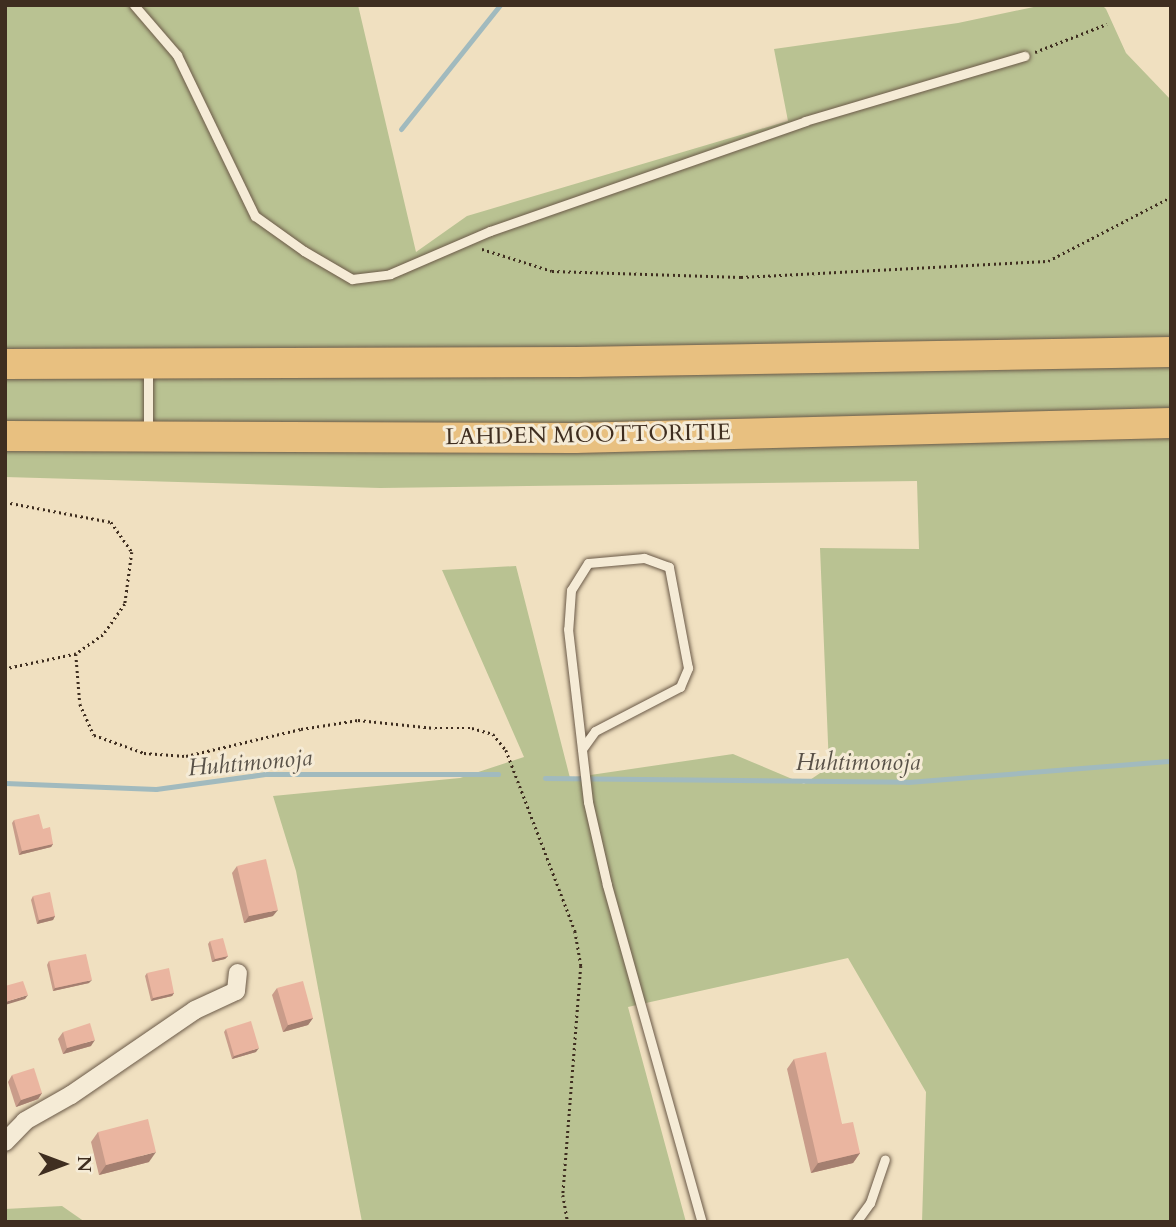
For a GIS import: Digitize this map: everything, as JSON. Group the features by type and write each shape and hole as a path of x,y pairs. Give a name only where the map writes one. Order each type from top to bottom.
{"highway":[{"path":"5,364 577,362 1171,352"},
{"name":"LAHDEN MOOTTORITIE","path":"5,436 148,434 575,438 1171,423"}],"street":[{"path":"5,1142 26,1121 71,1095 195,1010 236,991 238,973"}],"lane":[{"path":"134,5 177,55 255,216 303,251 352,279 390,274 462,243 805,121 1025,56"},
{"path":"148,365 148,434"},
{"path":"582,749 595,731 680,687 688,668 669,567 644,558 588,563 571,590 568,629 584,767 587,790 607,885 702,1222"},
{"path":"856,1222 870,1203 885,1159"}],"path":[{"path":"1025,56 1107,24"},
{"path":"462,243 552,271 741,277 1048,261 1171,197"},
{"path":"5,502 111,522 132,552 125,604 103,635 76,654 5,669"},
{"path":"76,654 80,704 94,735 144,753 186,756 301,729 358,720 435,728 472,728 493,734 506,750 575,931 581,967 563,1195 568,1222"}],"green space":[{"path":"5,5 358,5 416,252 467,216 788,121 774,49 958,23 1043,5 1102,5 1106,9 1126,53 1171,100 1171,1222 922,1222 926,1092 848,958 628,1007 686,1222 362,1222 296,871 273,796 460,778 524,757 442,570 516,566 570,778 733,754 804,784 829,767 820,548 919,549 917,481 380,488 5,477"},
{"path":"62,1206 85,1222 5,1222 5,1209"}],"building":[{"path":"39,814 43,829 50,827 53,844 22,851 14,820"},
{"path":"266,859 278,910 249,916 237,866"},
{"path":"50,892 55,916 39,920 33,896"},
{"path":"223,938 228,956 215,959 210,941"},
{"path":"86,954 92,980 55,988 49,961"},
{"path":"169,968 174,993 153,998 147,973"},
{"path":"23,981 28,995 5,1002 5,986"},
{"path":"303,981 313,1018 288,1025 277,988"},
{"path":"251,1021 259,1048 234,1056 226,1029"},
{"path":"90,1023 95,1040 67,1048 63,1032"},
{"path":"826,1052 842,1124 853,1122 860,1153 818,1163 794,1059"},
{"path":"34,1068 42,1093 21,1100 12,1075"},
{"path":"148,1119 156,1152 106,1165 98,1132"}],"waterway":[{"path":"401,129 500,5"},
{"name":"Huhtimonoja","path":"545,778 908,782 1171,761"},
{"name":"Huhtimonoja","path":"5,783 156,789 265,774 498,774"}]}
